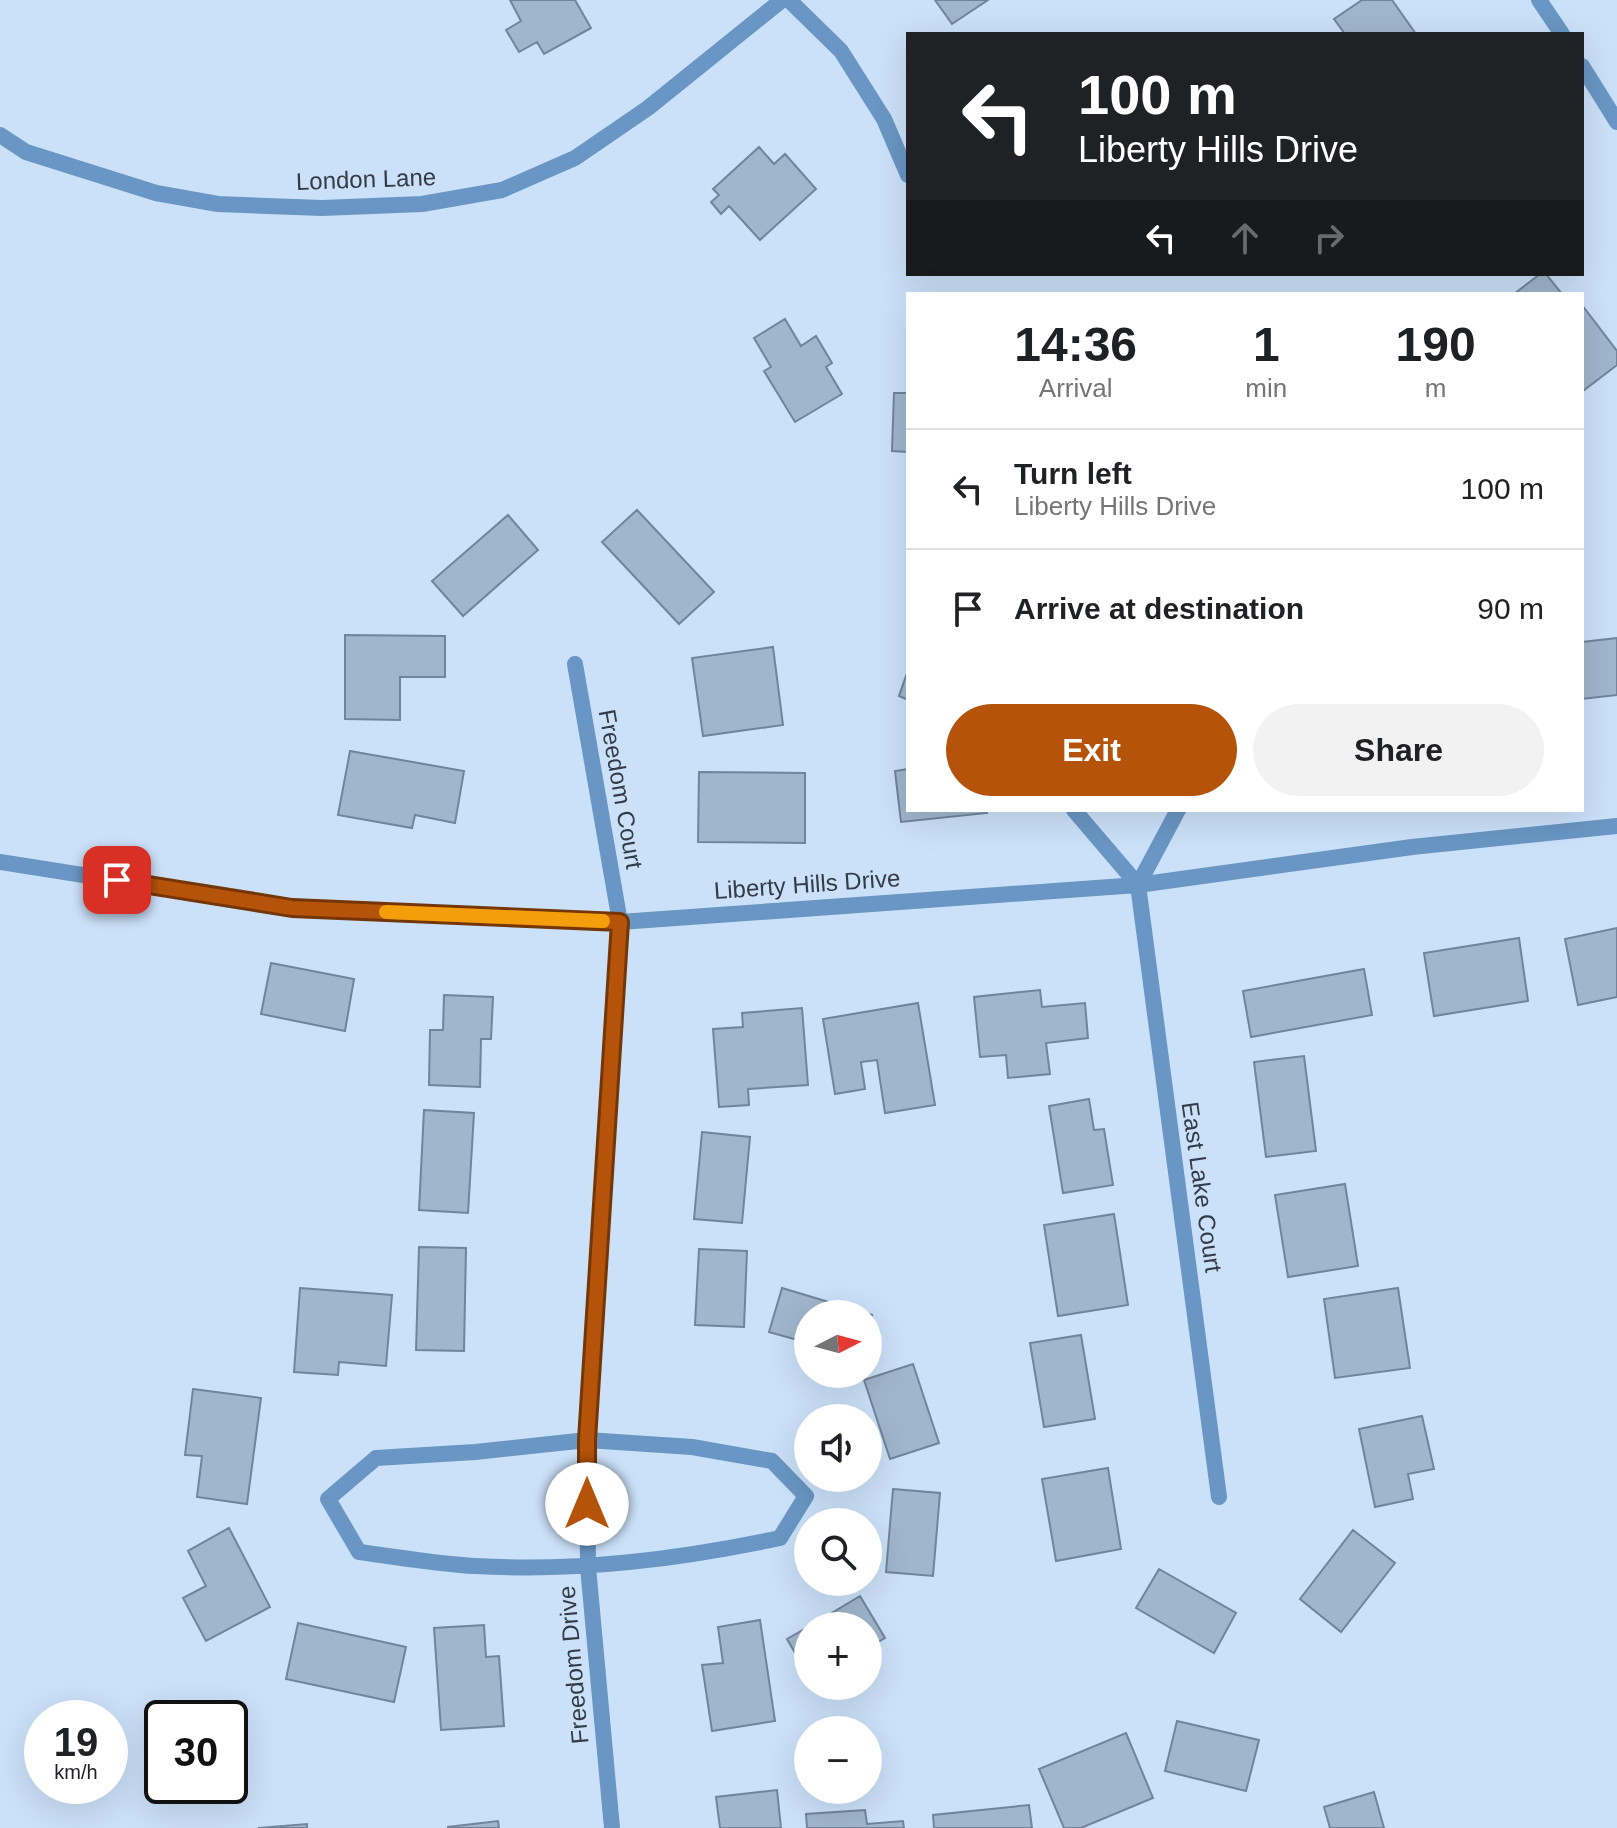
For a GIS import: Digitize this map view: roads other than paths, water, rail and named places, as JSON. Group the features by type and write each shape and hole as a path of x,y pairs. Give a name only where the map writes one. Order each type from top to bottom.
{"street":[{"name":"London Lane","path":"0,135 26,152 156,193 218,204 322,208 422,204 502,190 575,158 648,108 782,0"},
{"path":"789,0 841,51 884,119 906,170"},
{"path":"1539,0 1561,32"},
{"path":"1584,69 1617,122"},
{"name":"Freedom Court","path":"575,664 620,922"},
{"path":"1076,812 1138,885 1177,812"},
{"name":"Liberty Hills Drive","path":"0,862 292,908 620,922 1138,885 1412,847 1617,826"},
{"name":"East Lake Court","path":"1138,885 1219,1497"},
{"name":"Freedom Drive","path":"612,1828 588,1567 587,1440 620,922"},
{"path":"587,1440 692,1447 772,1461 806,1496 780,1538 699,1555 588,1567 474,1566 359,1552 328,1499 376,1458 475,1452 587,1440"}]}
